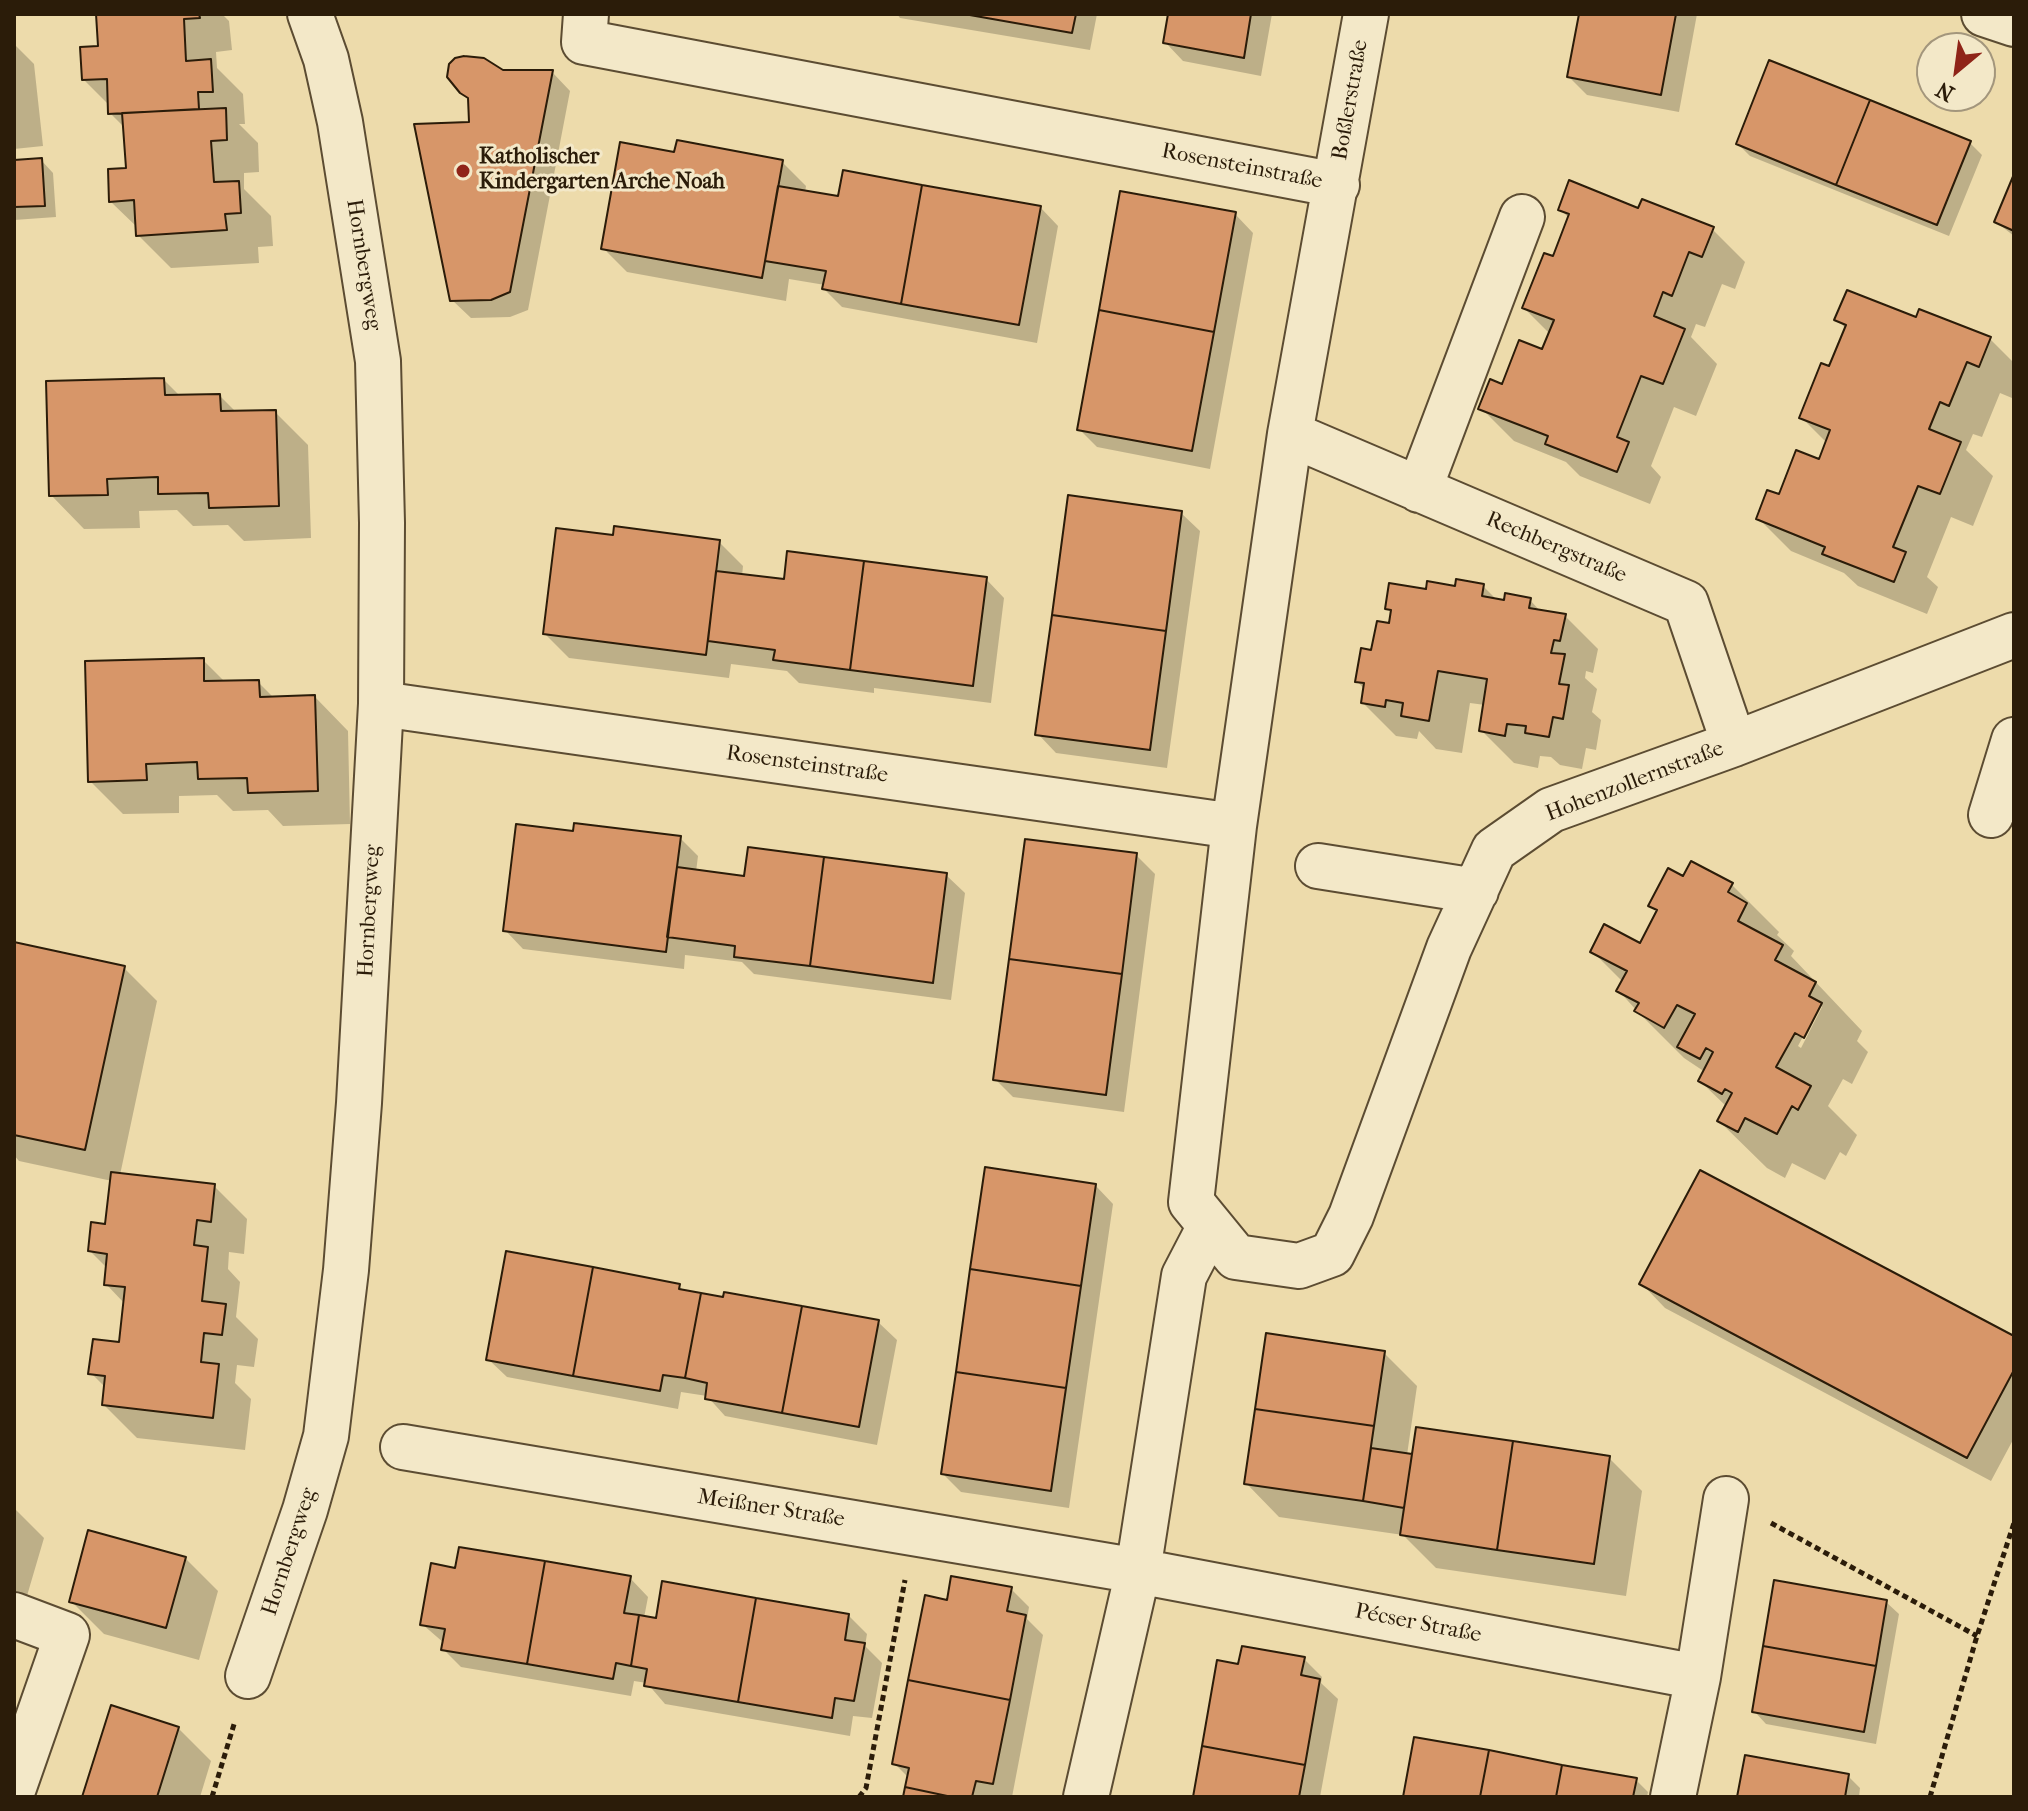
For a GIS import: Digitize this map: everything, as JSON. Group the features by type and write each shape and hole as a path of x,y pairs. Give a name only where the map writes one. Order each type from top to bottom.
{"street":[{"name":"Hornbergweg","path":"248,1676 305,1510 326,1436 346,1270 359,1103 381,704 382,523 378,361 340,122 326,59 310,14"},
{"name":"Boßlerstraße","path":"1337,185 1366,14"},
{"path":"1984,14 2014,24"},
{"name":"Rosensteinstraße","path":"585,28 1337,185 1290,434 1234,826 1191,1202 1236,1257 1299,1266 1332,1254 1351,1216"},
{"path":"1419,490 1522,217"},
{"name":"Rechbergstraße","path":"1290,434 1686,603 1734,744"},
{"name":"Hohenzollernstraße","path":"1351,1216 1449,948 1494,850 1551,810 1734,744 2014,635"},
{"name":"Rosensteinstraße","path":"381,704 1234,826"},
{"path":"1991,815 2014,740"},
{"path":"1318,866 1476,891"},
{"path":"1086,1797 1138,1571 1184,1276 1210,1226"},
{"name":"Meißner Straße","path":"403,1447 1138,1571"},
{"path":"1673,1797 1698,1677 1726,1499"},
{"name":"Pécser Straße","path":"1138,1571 1698,1677"},
{"path":"14,1615 67,1635 14,1787"}],"path":[{"path":"1726,1499 1977,1636"},
{"path":"1930,1797 2014,1523"},
{"path":"859,1797 866,1788 915,1532"},
{"path":"212,1797 248,1676"}],"building":[{"path":"96,14 199,14 200,18 184,19 186,61 211,59 213,92 198,92 199,109 108,114 107,79 82,80 80,47 98,46"},
{"path":"964,14 1076,14 1072,33"},
{"path":"1168,14 1251,14 1244,58 1163,43"},
{"path":"1579,14 1676,14 1661,95 1567,77"},
{"name":"Katholischer Kindergarten Arche Noah","path":"455,58 484,58 503,70 553,70 510,292 491,300 450,301 414,124 469,122 468,98 447,77 449,64"},
{"path":"1769,60 1870,100 1836,185 1736,144"},
{"path":"1870,100 1971,141 1937,225 1836,185"},
{"path":"226,108 227,140 211,141 214,182 239,181 241,213 225,214 227,230 136,236 134,200 109,202 108,169 126,168 122,113"},
{"path":"677,140 783,160 762,278 601,249 620,142 674,152"},
{"path":"42,158 45,206 14,207 14,160"},
{"path":"843,170 922,185 901,304 822,289 826,271 765,261 778,186 838,196"},
{"path":"2014,174 2014,231 1994,222"},
{"path":"1569,180 1638,208 1642,199 1714,227 1702,257 1689,252 1672,296 1663,292 1654,316 1685,329 1663,384 1641,376 1617,437 1629,442 1617,472 1545,444 1548,436 1478,409 1490,379 1502,384 1519,340 1542,349 1554,320 1522,308 1544,253 1553,256 1569,214 1558,210"},
{"path":"922,185 1041,206 1019,325 901,304"},
{"path":"1120,191 1236,212 1214,332 1099,310"},
{"path":"1847,290 1916,317 1919,309 1991,337 1979,367 1967,362 1949,406 1940,402 1929,429 1961,442 1940,494 1918,486 1893,547 1906,552 1894,582 1822,554 1825,547 1756,519 1767,490 1779,494 1796,450 1819,459 1830,430 1799,418 1821,363 1829,366 1846,325 1834,320"},
{"path":"1099,310 1214,332 1192,451 1077,430"},
{"path":"164,378 165,395 220,394 221,411 276,410 279,506 209,508 208,493 158,494 158,477 107,479 108,495 49,496 46,381"},
{"path":"1068,495 1182,511 1166,631 1052,615"},
{"path":"614,526 720,540 706,655 543,634 556,528 613,535"},
{"path":"787,551 864,561 850,670 773,660 775,650 708,641 716,571 784,579"},
{"path":"864,561 987,577 973,686 850,670"},
{"path":"1456,579 1484,584 1482,596 1504,600 1505,593 1531,598 1529,608 1566,614 1560,641 1554,640 1551,653 1565,654 1559,684 1569,685 1563,719 1553,717 1549,737 1525,733 1526,726 1507,724 1505,736 1479,731 1487,679 1438,671 1429,721 1401,716 1403,703 1386,700 1385,707 1361,703 1364,683 1355,682 1361,648 1371,650 1377,621 1389,623 1391,610 1385,609 1389,583 1426,589 1427,581 1455,586"},
{"path":"1052,615 1166,631 1150,750 1035,735"},
{"path":"204,658 204,681 259,680 260,697 315,695 318,791 248,793 247,778 198,779 197,762 146,764 147,780 88,782 85,661"},
{"path":"574,823 681,836 666,952 503,931 516,824 573,831"},
{"path":"1025,839 1137,853 1122,974 1009,959"},
{"path":"748,847 824,857 810,966 734,957 735,946 667,937 677,867 744,876"},
{"path":"824,857 947,873 933,983 810,966"},
{"path":"1691,861 1733,883 1728,892 1747,903 1738,921 1783,945 1775,960 1816,982 1809,996 1822,1003 1804,1038 1795,1033 1776,1067 1811,1086 1798,1110 1792,1106 1777,1134 1745,1118 1738,1132 1717,1121 1732,1093 1725,1089 1722,1094 1698,1081 1713,1052 1706,1048 1700,1059 1677,1047 1695,1014 1677,1005 1664,1028 1634,1011 1639,1003 1616,991 1627,971 1590,952 1604,924 1640,943 1657,910 1648,906 1668,868 1683,876"},
{"path":"14,942 125,966 85,1150 14,1135"},
{"path":"1009,959 1122,974 1106,1095 993,1080"},
{"path":"985,1167 1096,1184 1081,1286 970,1269"},
{"path":"1700,1170 2014,1336 2014,1370 1967,1458 1639,1284"},
{"path":"111,1172 215,1184 211,1222 197,1220 194,1245 208,1247 202,1301 226,1304 222,1335 204,1333 201,1362 219,1364 213,1418 102,1405 105,1376 88,1374 93,1339 119,1342 125,1287 104,1285 107,1254 88,1251 91,1222 105,1224"},
{"path":"506,1251 593,1267 573,1376 486,1360"},
{"path":"593,1267 680,1284 679,1289 701,1293 685,1378 663,1375 660,1391 573,1376"},
{"path":"970,1269 1081,1286 1066,1388 956,1372"},
{"path":"724,1292 802,1306 782,1413 705,1399 707,1383 685,1378 701,1293 723,1297"},
{"path":"802,1306 879,1320 859,1427 782,1413"},
{"path":"1266,1333 1385,1351 1374,1426 1255,1409"},
{"path":"956,1372 1066,1388 1051,1491 941,1474"},
{"path":"1255,1409 1374,1426 1363,1501 1244,1484"},
{"path":"1416,1427 1513,1441 1497,1550 1400,1535"},
{"path":"1513,1441 1610,1456 1594,1564 1497,1550"},
{"path":"1371,1448 1412,1454 1404,1508 1363,1501"},
{"path":"88,1530 186,1557 166,1628 69,1602"},
{"path":"459,1547 545,1561 527,1664 441,1650 445,1629 420,1625 431,1563 455,1568"},
{"path":"545,1561 631,1576 624,1613 639,1615 631,1666 616,1663 613,1679 527,1664"},
{"path":"951,1576 1012,1587 1007,1611 1026,1615 1010,1700 908,1680 925,1595 947,1600"},
{"path":"1774,1580 1887,1600 1876,1666 1763,1646"},
{"path":"662,1581 756,1598 738,1702 644,1686 647,1669 631,1666 639,1615 656,1618"},
{"path":"756,1598 849,1614 845,1640 865,1643 854,1701 835,1698 832,1718 738,1702"},
{"path":"1242,1646 1305,1657 1301,1675 1320,1679 1305,1765 1202,1746 1217,1660 1238,1664"},
{"path":"1763,1646 1876,1666 1864,1732 1752,1712"},
{"path":"908,1680 1010,1700 993,1784 976,1781 972,1797 952,1797 905,1787 909,1768 892,1764"},
{"path":"111,1705 179,1727 157,1797 82,1797"},
{"path":"1414,1737 1489,1750 1480,1797 1403,1797"},
{"path":"1202,1746 1305,1765 1299,1797 1193,1797"},
{"path":"1489,1750 1562,1765 1556,1797 1480,1797"},
{"path":"1745,1755 1849,1774 1845,1797 1737,1797"},
{"path":"1562,1765 1637,1778 1633,1797 1556,1797"},
{"path":"905,1787 952,1797 903,1797"}],"place":[{"name":"Katholischer Kindergarten Arche Noah","path":"463,171"}]}
